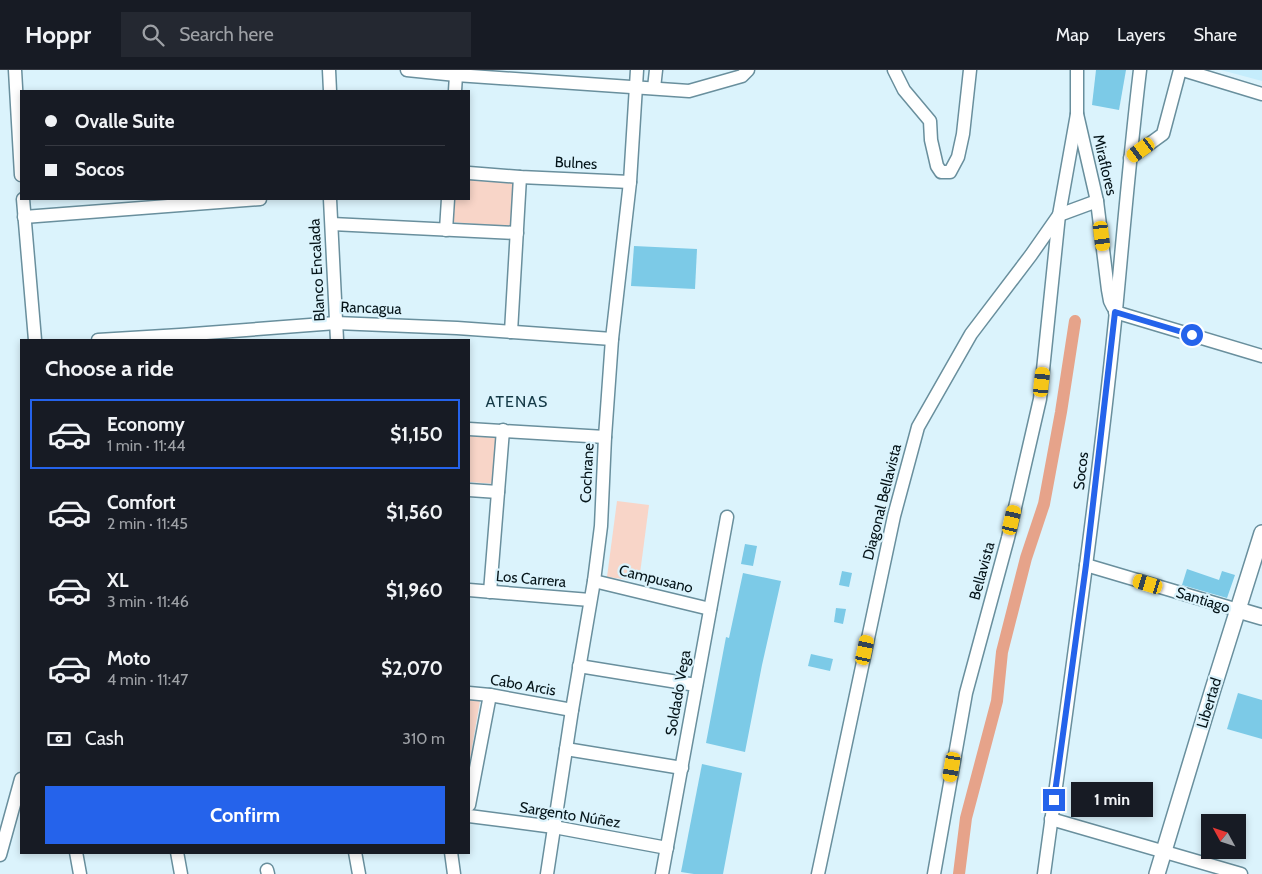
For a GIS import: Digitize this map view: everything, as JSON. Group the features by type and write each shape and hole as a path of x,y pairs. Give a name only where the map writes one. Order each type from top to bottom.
{"main road":[{"name":"Libertad","path":"1157,874 1262,533"},
{"name":"Santiago","path":"1238,610 1262,618"}],"street":[{"path":"15,70 20,158"},
{"path":"329,70 330,90"},
{"path":"407,70 688,91 742,76 748,70"},
{"name":"Cochrane","path":"547,874 594,581 601,526 612,339 630,182 637,70"},
{"path":"654,88 656,70"},
{"path":"894,70 904,90 930,121 931,140 937,166 942,172 950,172 958,157 963,134 970,70"},
{"name":"Miraflores","path":"1059,215 1077,114 1077,70"},
{"name":"Socos","path":"1044,874 1086,565 1140,70"},
{"path":"1130,158 1164,134 1181,70 1262,94"},
{"path":"455,90 456,75"},
{"name":"Miraflores","path":"1077,114 1097,201 1109,295 1115,312"},
{"name":"Bulnes","path":"470,173 630,182"},
{"path":"512,332 520,177"},
{"path":"23,200 35,339"},
{"path":"24,217 247,200"},
{"name":"Blanco Encalada","path":"330,200 337,339"},
{"path":"446,230 448,200"},
{"path":"1059,215 1097,201"},
{"name":"Diagonal Bellavista","path":"818,874 894,516 918,427 971,334 1059,215"},
{"name":"Bellavista","path":"934,874 966,693 1008,538 1040,399 1059,215"},
{"path":"332,224 517,233"},
{"path":"1115,312 1262,356"},
{"name":"Rancagua","path":"114,339 336,323 457,334 512,332 612,339"},
{"path":"470,428 605,437"},
{"path":"490,592 503,430"},
{"path":"470,490 498,492"},
{"name":"Soldado Vega","path":"662,874 727,517"},
{"name":"Santiago","path":"1086,565 1238,610"},
{"name":"Campusano","path":"594,581 710,609"},
{"name":"Los Carrera","path":"470,590 590,600"},
{"path":"579,666 696,685"},
{"name":"Cabo Arcis","path":"470,693 572,710"},
{"path":"470,800 490,695"},
{"path":"566,749 682,768"},
{"path":"0,855 20,783"},
{"name":"Sargento Núñez","path":"470,816 554,827 667,848"},
{"path":"1051,819 1241,874"},
{"path":"76,854 80,874"},
{"path":"176,854 181,874"},
{"path":"354,854 359,874"},
{"path":"452,855 454,874"}],"shaded area":[{"path":"1221,70 1262,70 1262,81"},
{"path":"470,178 517,181 513,227 451,222 452,200 470,200"},
{"path":"470,433 500,435 496,484 470,482"},
{"path":"617,501 649,505 639,581 607,577"},
{"path":"470,700 480,701 470,759"}],"building":[{"path":"1096,70 1126,70 1119,110 1092,105"},
{"path":"634,246 697,249 695,289 631,286"},
{"path":"745,544 757,546 753,566 741,564"},
{"path":"1187,569 1219,580 1222,571 1235,575 1227,598 1182,585"},
{"path":"842,571 852,573 849,587 839,585"},
{"path":"743,573 781,581 745,752 706,743 726,637 729,638"},
{"path":"836,608 846,609 843,624 834,622"},
{"path":"811,654 833,659 830,671 808,666"},
{"path":"1238,693 1262,700 1262,739 1227,729"},
{"path":"702,764 742,773 723,874 681,872"}],"waterway":[{"path":"959,874 966,818 997,701 1002,652 1026,558 1044,504 1075,321"}],"district":[{"name":"ATENAS","path":"517,401"}],"route":[{"path":"1054,800 1086,565 1115,312 1192,335"}]}
